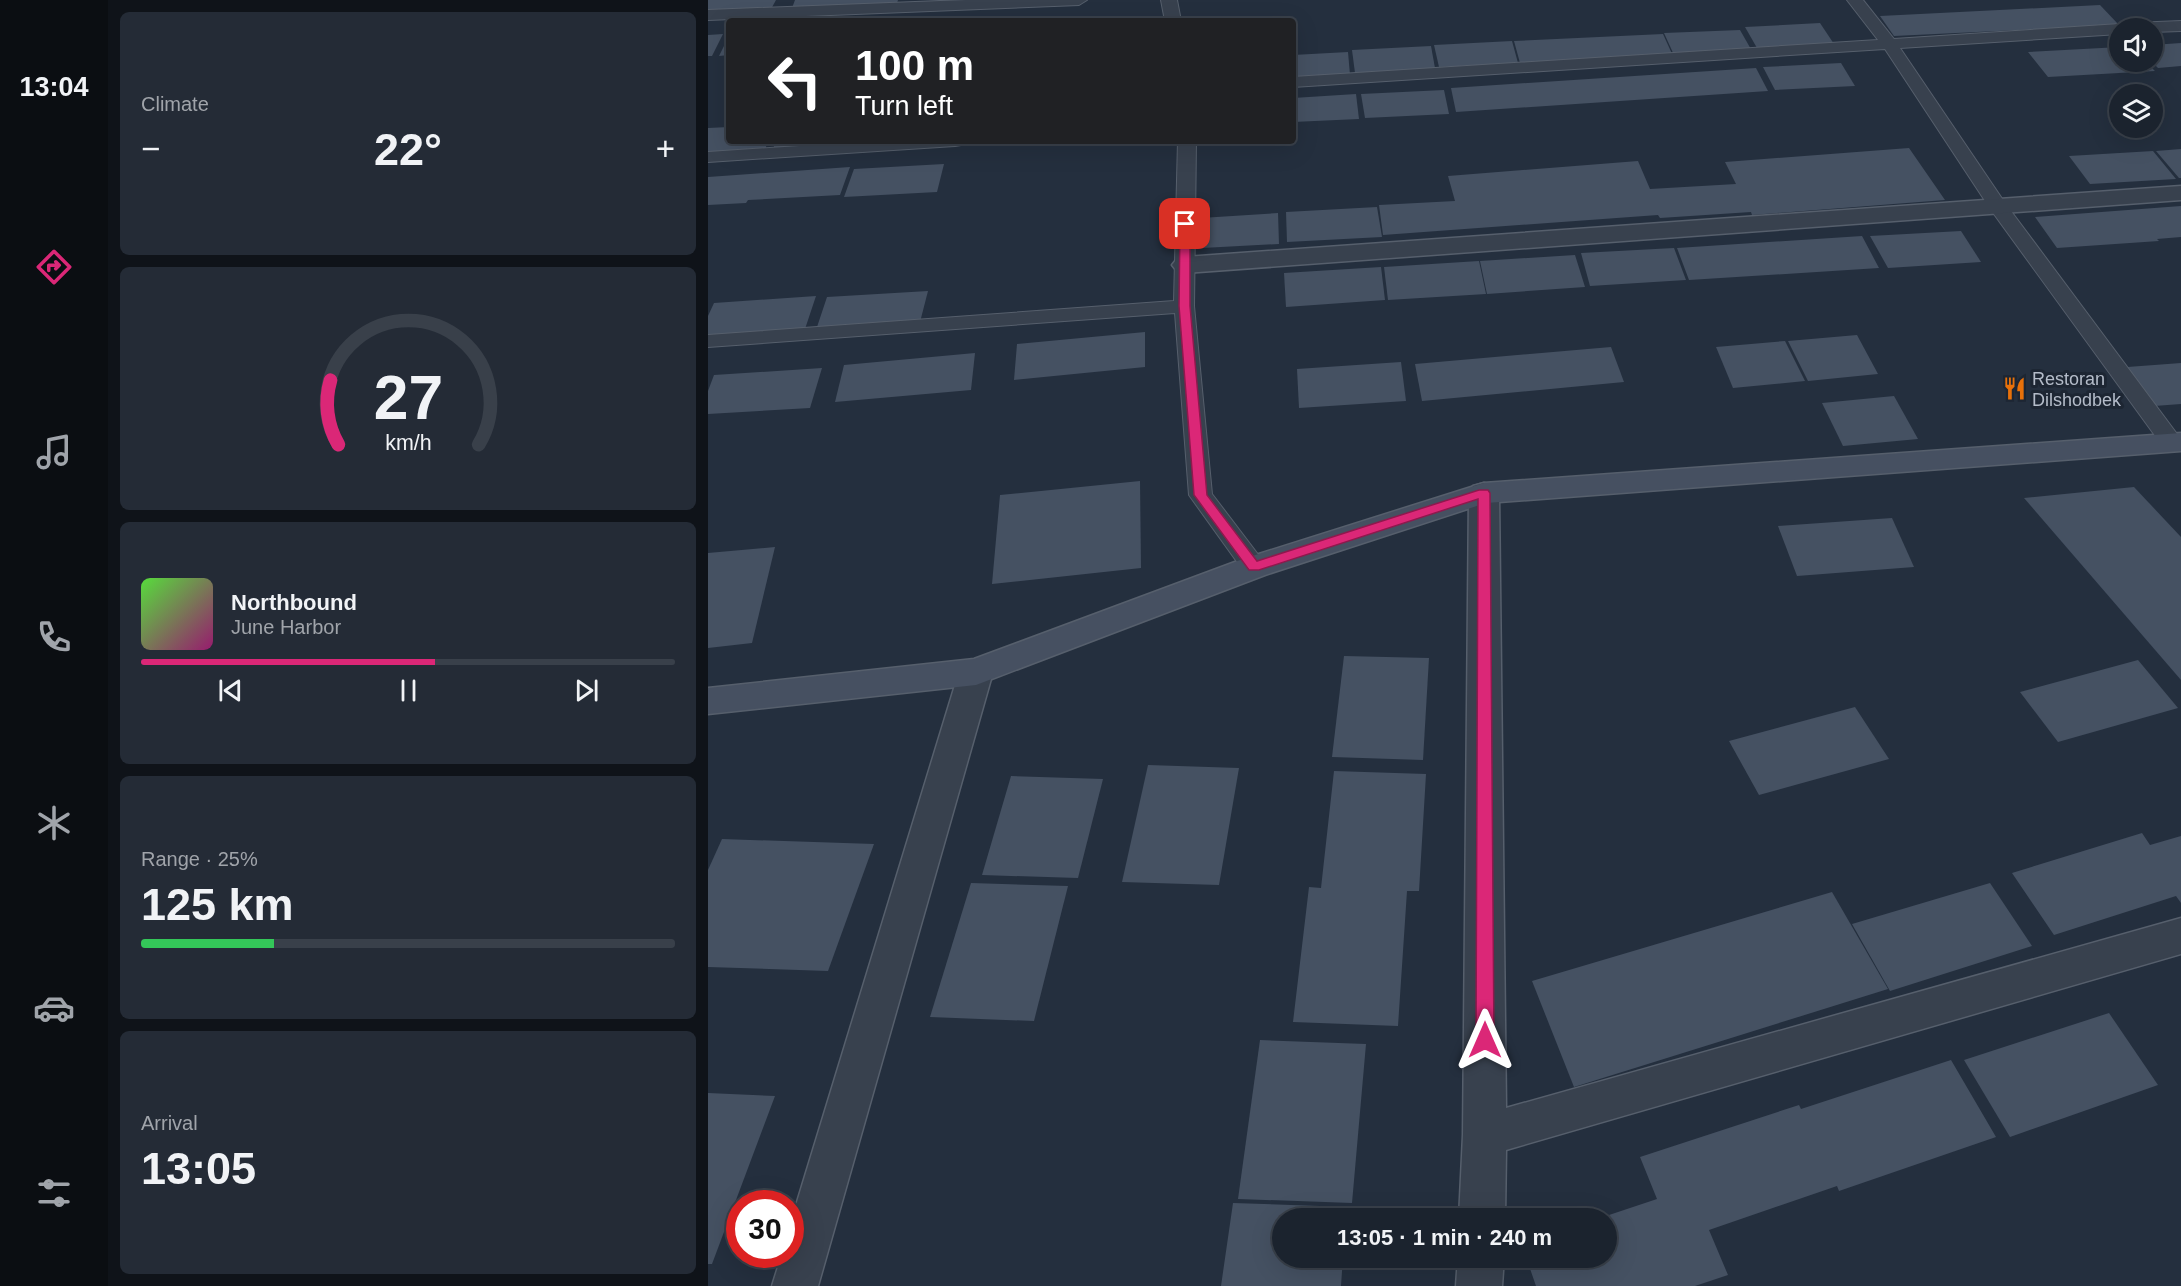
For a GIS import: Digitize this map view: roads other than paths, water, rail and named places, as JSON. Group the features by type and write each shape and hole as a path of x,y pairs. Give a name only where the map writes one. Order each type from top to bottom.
{"street":[{"path":"1185,265 2181,194"},
{"path":"708,701 976,672 1254,567 1484,493 2177,442"},
{"path":"1482,1208 1485,1135 1484,493"},
{"path":"795,1286 976,672"},
{"path":"1485,1135 2181,936"},
{"path":"1479,1286 1480,1268"}],"lane":[{"path":"708,15 1078,0"},
{"path":"1169,0 1172,18"},
{"path":"1855,0 1889,43 1998,206 2177,442"},
{"path":"2163,27 2181,26"},
{"path":"1296,82 2109,30"},
{"path":"708,157 909,144"},
{"path":"1187,144 1184,306 1201,495 1254,567"},
{"path":"708,341 1184,306"}],"place":[{"name":"Restoran Dilshodbek","path":"2014,389"}]}
